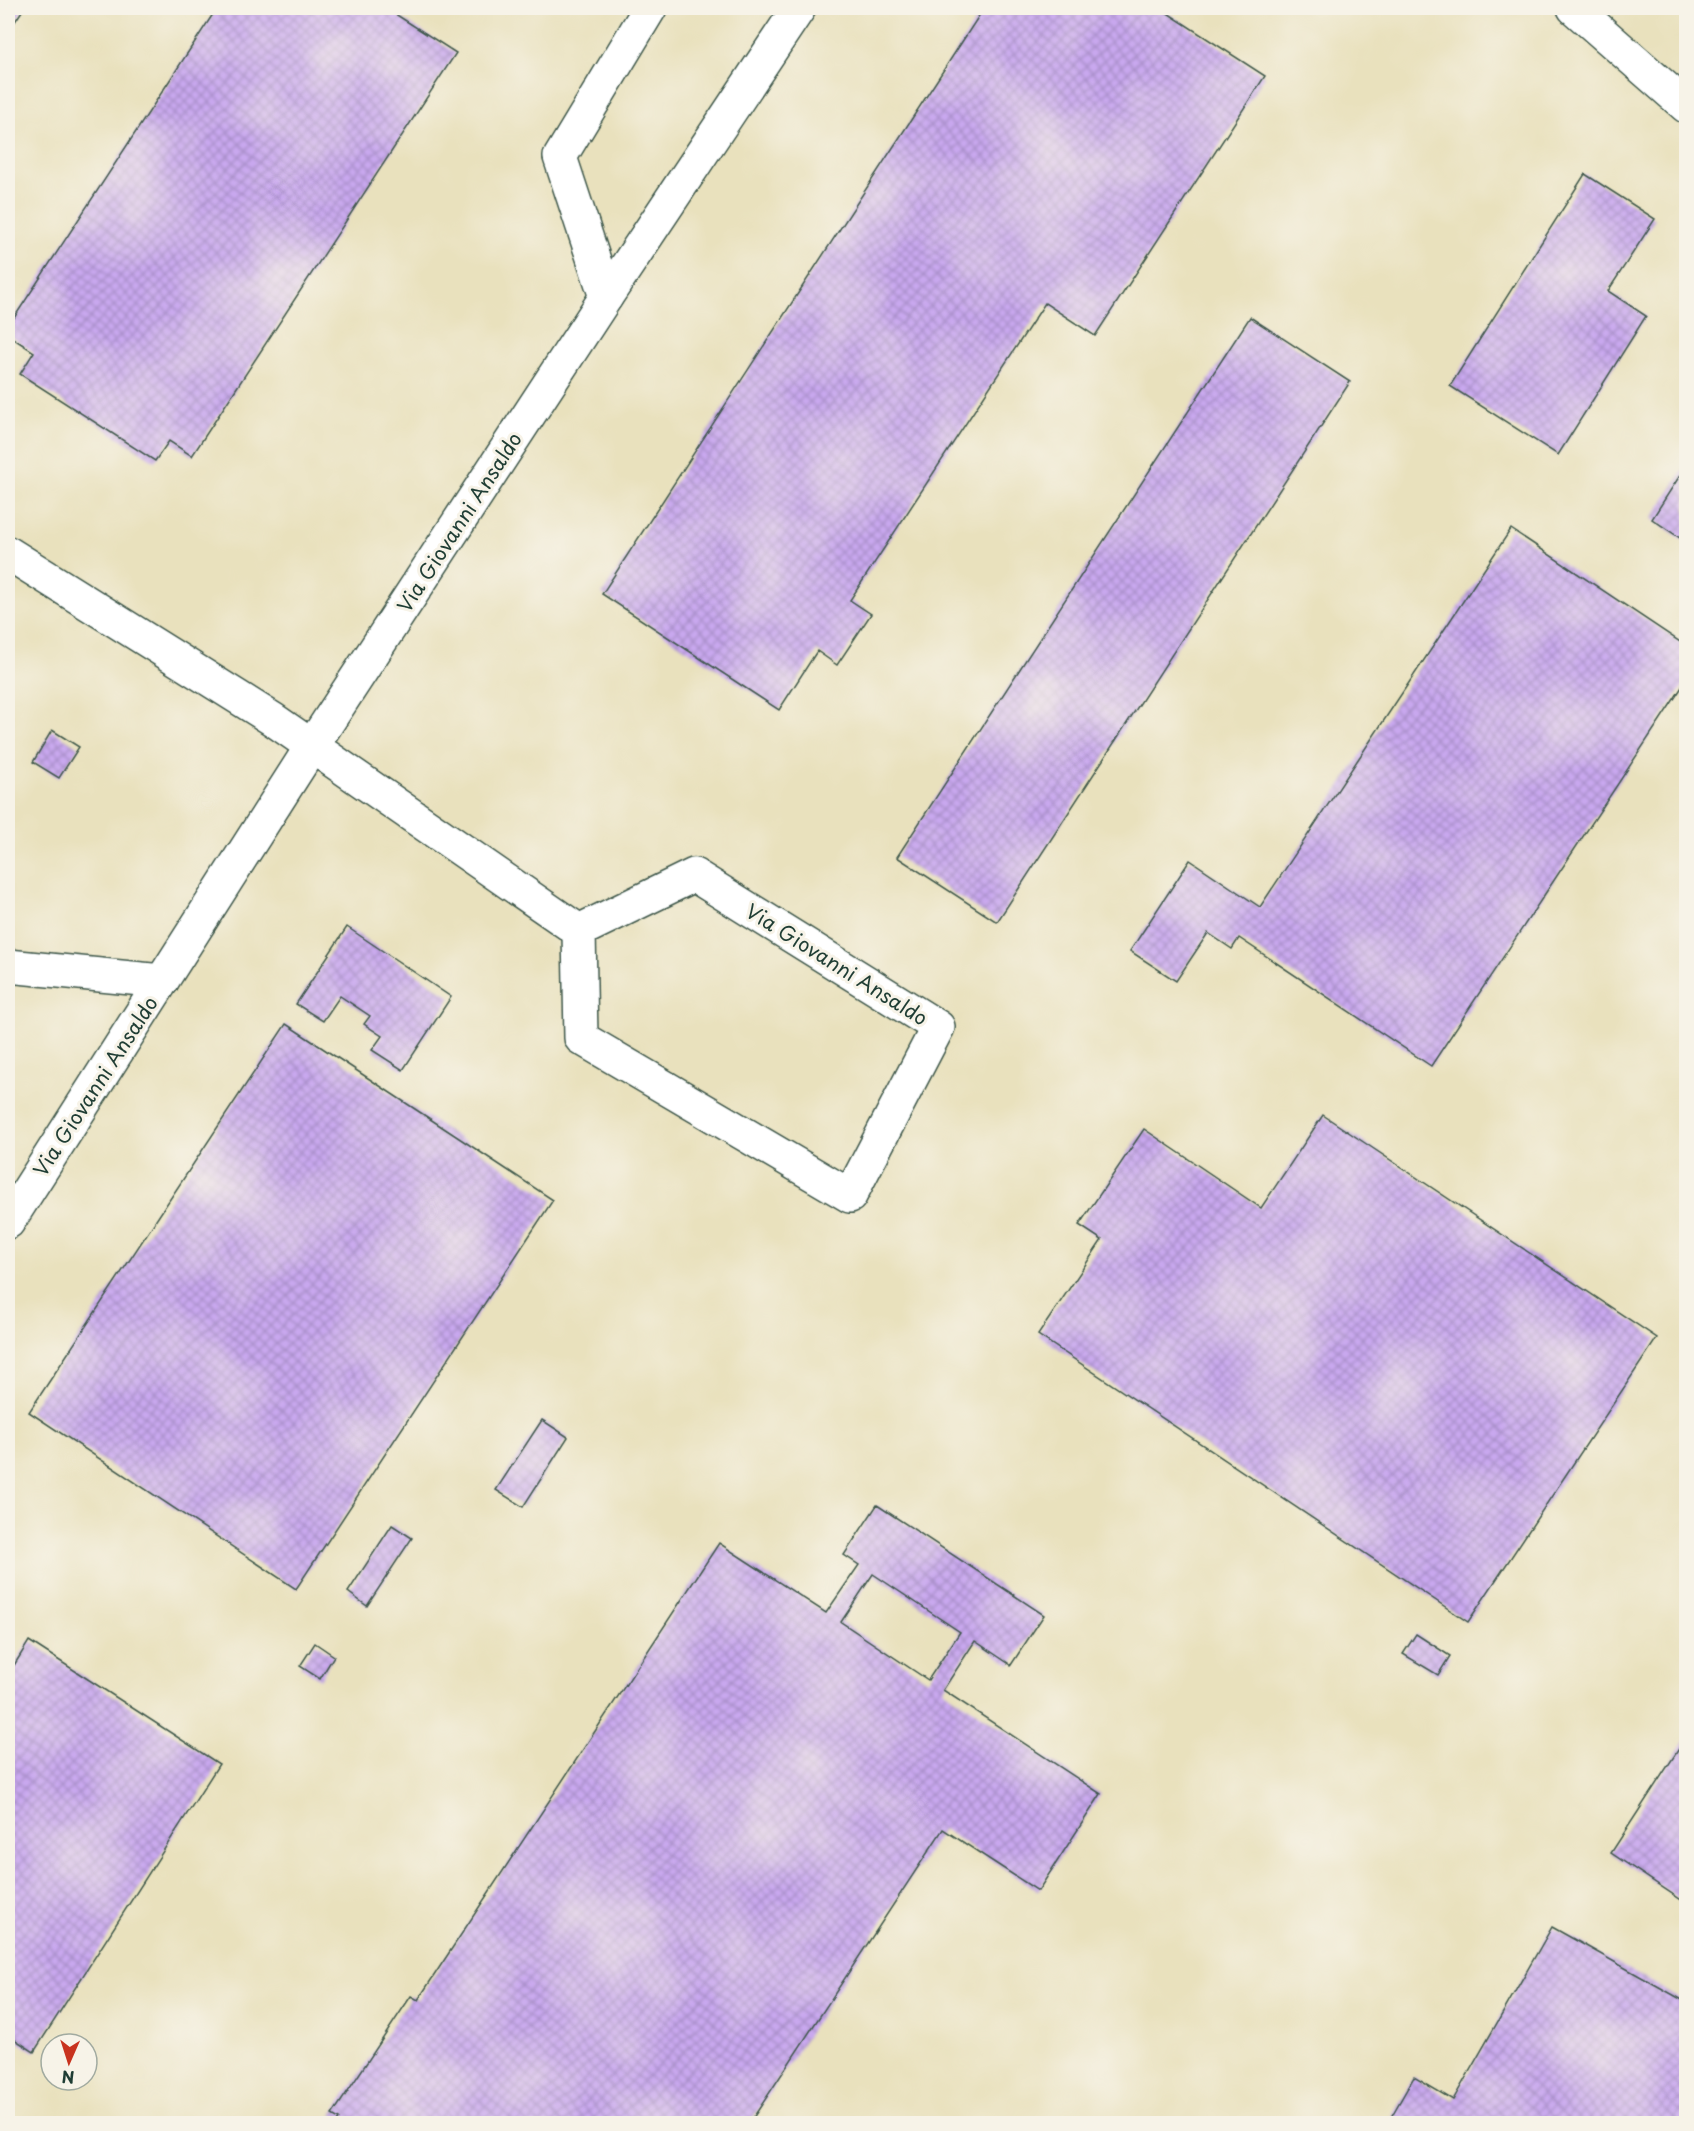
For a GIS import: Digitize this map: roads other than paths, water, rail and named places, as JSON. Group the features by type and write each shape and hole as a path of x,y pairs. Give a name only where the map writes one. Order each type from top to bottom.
{"street":[{"path":"606,297 560,157 650,8"},
{"name":"Via Giovanni Ansaldo","path":"8,1222 312,746 606,297 799,8"},
{"path":"1574,8 1686,106"},
{"path":"8,553 264,714 579,932"},
{"name":"Via Giovanni Ansaldo","path":"694,874 938,1027 850,1196 581,1038 579,932 694,874"},
{"name":"Via Giovanni Ansaldo","path":"8,966 162,981"}]}
